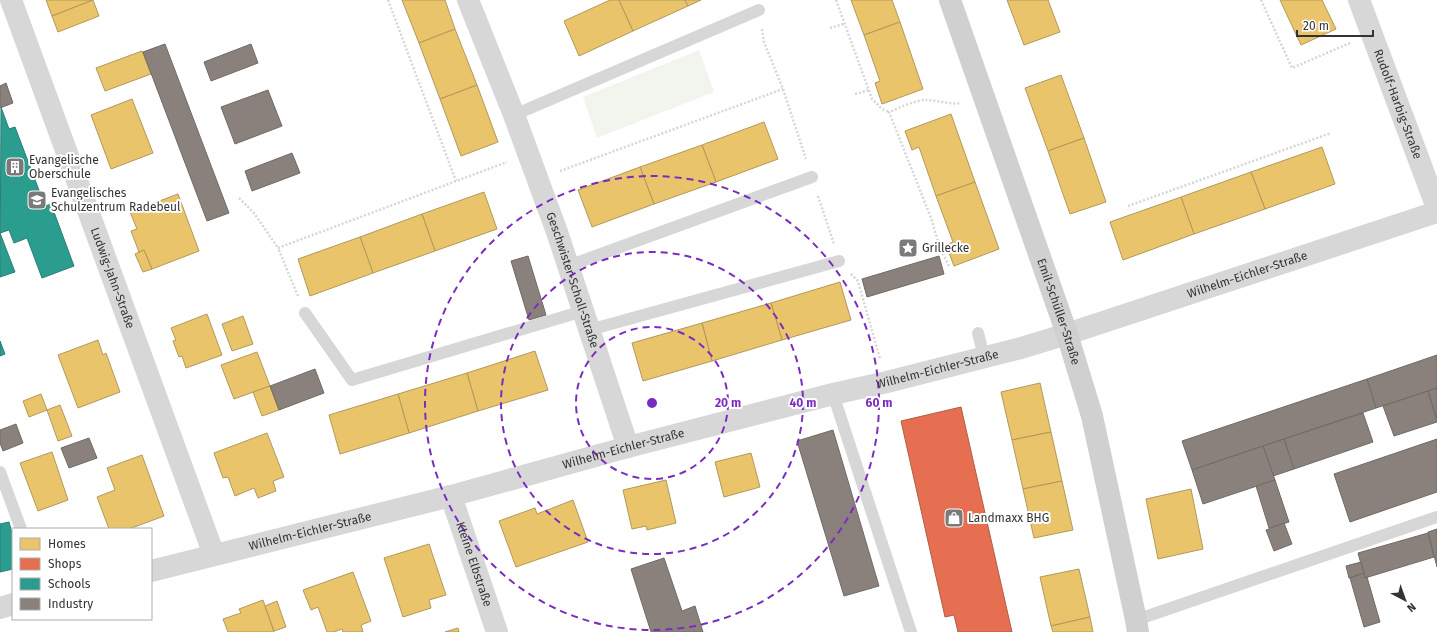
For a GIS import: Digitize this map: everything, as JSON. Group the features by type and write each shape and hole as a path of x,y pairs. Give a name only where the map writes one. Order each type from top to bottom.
{"street":[{"name":"Ludwig-Jahn-Straße","path":"11,0 214,555"},
{"name":"Geschwister-Scholl-Straße","path":"468,0 514,115 537,180 558,232 628,447"},
{"name":"Emil-Schüller-Straße","path":"950,0 1067,334 1092,416 1137,626"},
{"name":"Rudolf-Harbig-Straße","path":"1359,0 1437,208"},
{"name":"Wilhelm-Eichler-Straße","path":"152,571 451,496 628,447 833,394 887,382 1067,334 1437,212"},
{"name":"Kleine Elbstraße","path":"451,496 497,632"},
{"path":"0,608 12,604"}],"lane":[{"path":"514,115 759,10"},
{"path":"568,266 812,177"},
{"path":"305,312 352,380 586,320 840,261"},
{"path":"978,332 984,357"},
{"path":"833,394 911,632"},
{"path":"0,472 21,528"},
{"path":"1137,626 1437,517"}],"path":[{"path":"388,0 456,181"},
{"path":"836,0 872,99 882,109 889,112 924,100 938,100 956,104 963,102"},
{"path":"1261,0 1292,68 1372,34"},
{"path":"830,28 844,24"},
{"path":"537,180 783,89"},
{"path":"855,94 869,90"},
{"path":"889,112 931,218 940,248 949,266"},
{"path":"1128,206 1331,133"},
{"path":"278,248 528,155"},
{"path":"239,198 254,213 278,248 305,312"}],"shaded area":[{"path":"699,50 714,92 597,138 583,97"}],"building: Homes":[{"path":"46,0 93,0 52,16"},
{"path":"93,0 99,16 58,32 52,16"},
{"path":"402,0 445,0 455,29 419,43"},
{"path":"610,0 619,0 633,31 579,56 564,21"},
{"path":"619,0 685,0 688,6 633,31"},
{"path":"685,0 701,0 688,6"},
{"path":"851,0 892,0 900,22 864,35"},
{"path":"1007,0 1048,0 1060,32 1024,45"},
{"path":"1280,0 1322,0 1336,29 1301,45"},
{"path":"900,22 923,89 882,104 875,83 880,81 864,35"},
{"path":"455,29 477,85 440,99 419,43"},
{"path":"142,51 151,74 105,91 96,68"},
{"path":"1061,75 1084,138 1048,151 1025,88"},
{"path":"477,85 498,142 461,156 440,99"},
{"path":"132,99 153,153 111,169 91,115"},
{"path":"951,114 975,182 936,196 919,147 912,150 905,131"},
{"path":"764,122 778,159 716,182 702,145"},
{"path":"1084,138 1106,202 1070,214 1048,151"},
{"path":"702,145 716,182 654,204 640,167"},
{"path":"1322,147 1335,184 1265,209 1251,172"},
{"path":"640,167 654,204 592,227 578,190"},
{"path":"1251,172 1265,209 1194,234 1181,197"},
{"path":"975,182 999,249 954,266 946,245 953,242 936,196"},
{"path":"484,192 497,229 435,251 422,214"},
{"path":"178,194 199,251 152,269 144,250 139,252 131,231 137,229 130,212"},
{"path":"1181,197 1194,234 1123,260 1110,222"},
{"path":"422,214 435,251 373,273 360,237"},
{"path":"360,237 373,273 310,296 298,259"},
{"path":"144,250 152,269 143,272 135,254"},
{"path":"840,282 851,320 782,340 771,303"},
{"path":"771,303 782,340 712,361 702,323"},
{"path":"207,314 222,355 186,368 182,356 179,357 173,341 176,340 171,328"},
{"path":"243,316 253,344 232,351 222,324"},
{"path":"702,323 712,361 643,381 632,343"},
{"path":"98,340 103,355 106,353 120,392 78,408 58,355"},
{"path":"535,351 548,390 478,411 467,373"},
{"path":"257,352 270,386 234,399 221,365"},
{"path":"467,373 478,411 409,433 398,394"},
{"path":"1040,383 1051,432 1012,440 1001,392"},
{"path":"270,386 279,410 262,416 253,392"},
{"path":"41,394 47,410 29,417 23,401"},
{"path":"398,394 409,433 340,454 329,415"},
{"path":"60,405 72,436 58,441 47,410"},
{"path":"1051,432 1062,481 1023,489 1012,440"},
{"path":"267,433 284,477 273,481 276,491 258,498 254,488 235,496 228,477 223,478 214,453"},
{"path":"52,452 68,500 38,511 20,463"},
{"path":"751,453 760,487 724,497 715,462"},
{"path":"142,455 164,516 132,528 109,528 97,497 115,490 107,468"},
{"path":"666,480 676,523 647,530 646,526 632,529 623,490"},
{"path":"1062,481 1073,530 1034,538 1023,489"},
{"path":"1191,489 1203,549 1158,559 1146,499"},
{"path":"573,500 588,542 516,567 499,521 535,508 537,514"},
{"path":"429,544 446,595 429,600 431,608 403,617 384,558"},
{"path":"1079,569 1090,617 1051,626 1040,577"},
{"path":"353,572 371,621 361,625 363,632 343,632 342,629 334,632 327,632 318,607 311,610 303,590"},
{"path":"263,600 274,632 228,632 223,619 241,613 239,609"},
{"path":"277,601 286,627 274,631 265,606"},
{"path":"1090,617 1093,632 1053,632 1051,626"},
{"path":"458,628 459,632 445,632"}],"building: Shops":[{"name":"Landmaxx BHG","path":"961,407 1012,632 958,632 954,615 945,617 901,421"}],"building: Schools":[{"name":"Evangelische Oberschule","path":"1,107 9,129 15,127 45,206 51,204 74,266 42,278 27,238 14,243 9,230 0,233"},
{"path":"0,234 15,272 0,277"},
{"path":"0,341 5,354 0,356"},
{"path":"9,522 12,533 12,569 0,572 0,524"}],"building: Industry":[{"path":"165,44 229,213 207,221 143,52"},
{"path":"251,44 258,63 211,81 204,62"},
{"path":"6,83 13,103 0,108 0,86"},
{"path":"268,90 282,126 235,144 221,107"},
{"path":"292,153 300,173 252,191 245,171"},
{"path":"528,256 546,315 529,320 511,261"},
{"path":"939,256 944,274 867,297 862,279"},
{"path":"1437,355 1437,388 1376,408 1367,379"},
{"path":"315,369 324,393 279,410 270,386"},
{"path":"1367,379 1376,408 1192,470 1182,441"},
{"path":"1437,388 1437,419 1428,391"},
{"path":"1428,391 1437,422 1394,436 1383,406"},
{"path":"1363,413 1373,442 1294,469 1284,439"},
{"path":"16,424 23,443 3,451 0,443 0,430"},
{"path":"833,430 879,586 844,596 797,441"},
{"path":"89,438 97,458 69,468 61,448"},
{"path":"1284,439 1294,469 1273,476 1263,446"},
{"path":"1437,439 1437,492 1350,522 1334,474"},
{"path":"1263,446 1275,480 1203,504 1192,470"},
{"path":"1275,480 1289,522 1269,528 1256,486"},
{"path":"1284,523 1292,544 1274,551 1266,530"},
{"path":"1437,529 1437,567 1428,532"},
{"path":"1428,533 1434,557 1365,578 1358,553"},
{"path":"664,558 682,611 695,606 703,632 651,632 631,569"},
{"path":"1361,562 1364,573 1349,578 1346,566"},
{"path":"1364,573 1365,578 1367,577 1380,622 1364,627 1350,578"}],"place":[{"name":"Evangelische Oberschule","path":"15,167"},
{"name":"Evangelisches Schulzentrum Radebeul","path":"37,200"},
{"name":"Grillecke","path":"908,248"},
{"name":"Landmaxx BHG","path":"954,518"}]}
